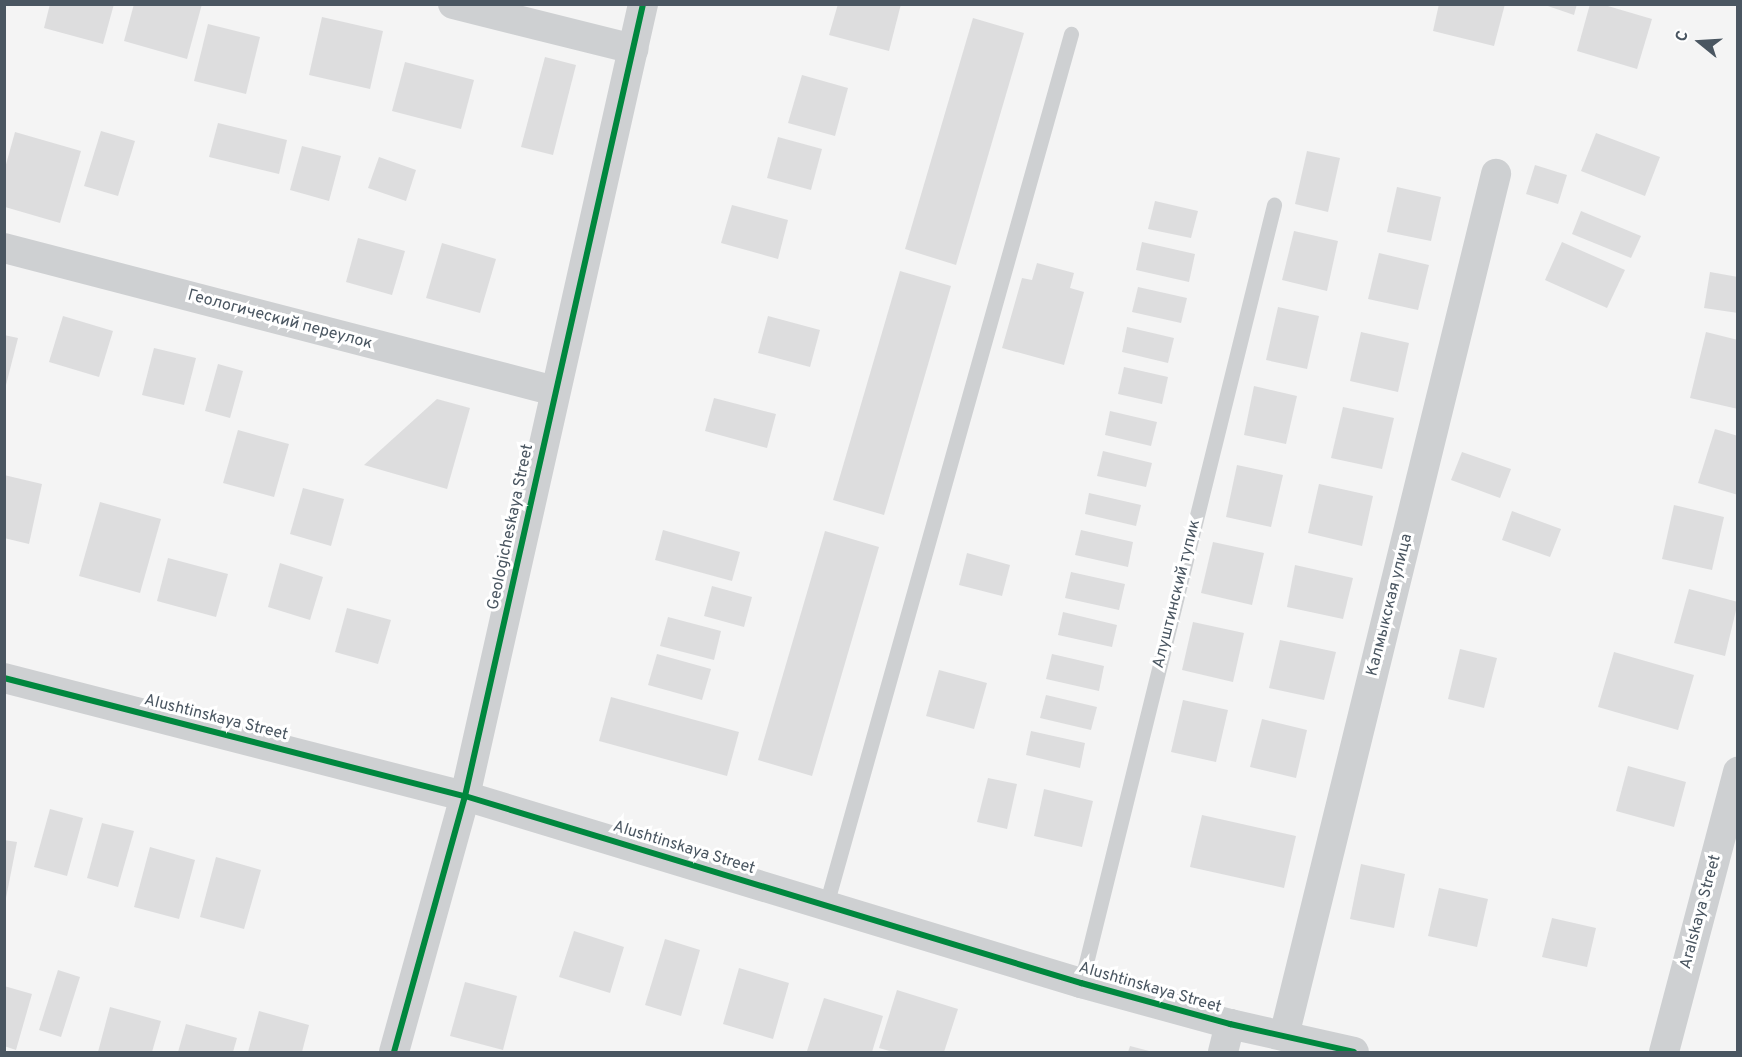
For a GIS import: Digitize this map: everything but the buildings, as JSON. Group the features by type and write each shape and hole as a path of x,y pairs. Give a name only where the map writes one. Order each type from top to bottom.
{"street":[{"path":"453,4 633,49"},
{"name":"Geologicheskaya Street","path":"394,1053 465,795 643,4"},
{"name":"Калмыкская улица","path":"1284,1036 1496,174"},
{"name":"Геологический переулок","path":"4,248 555,391"},
{"name":"Alushtinskaya Street","path":"4,678 465,795 1081,983 1230,1024 1354,1053"},
{"name":"Aralskaya Street","path":"1664,1053 1737,772"},
{"path":"1223,1053 1230,1024"}],"lane":[{"path":"826,905 1071,34"},
{"name":"Алуштинский тупик","path":"1081,983 1274,205"}],"cycle path":[{"path":"394,1052 465,796 643,4"},
{"path":"4,678 465,796 1081,983 1230,1024 1354,1052"}]}
